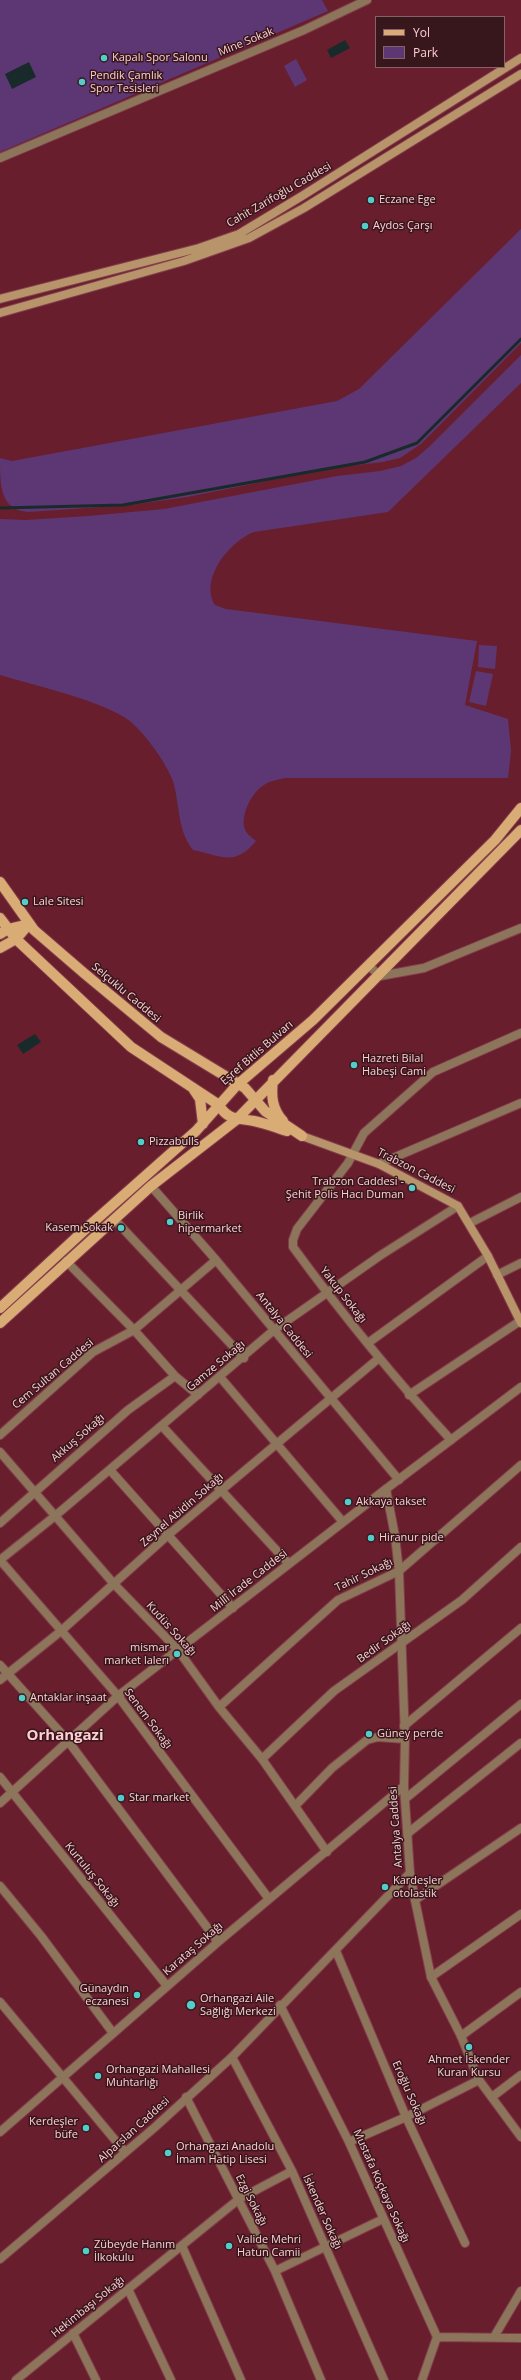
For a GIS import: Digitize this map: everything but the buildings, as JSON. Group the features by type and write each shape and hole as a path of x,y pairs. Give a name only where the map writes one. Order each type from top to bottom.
{"main road":[{"name":"Cahit Zarifoğlu Caddesi","path":"0,299 199,248 239,234 521,58"},
{"name":"Cahit Zarifoğlu Caddesi","path":"0,313 184,261 249,238 304,208 521,74"},
{"name":"Eşref Bitlis Bulvarı","path":"0,1308 203,1124 237,1085 313,1020 495,840 521,808"},
{"path":"0,1323 66,1261 151,1186 236,1120 273,1080 380,976 521,830"},
{"name":"Selçuklu Caddesi","path":"0,882 34,930 146,1025 250,1092 255,1101 281,1124 302,1136"},
{"path":"0,918 4,932 16,939 131,1047 219,1105 226,1114 236,1120"},
{"path":"4,932 29,924"},
{"path":"0,948 16,939 29,924"},
{"path":"273,1080 272,1102 276,1114 302,1136"},
{"path":"193,1088 200,1099 203,1124"},
{"name":"Trabzon Caddesi","path":"236,1120 254,1121 302,1136 379,1164 458,1206 470,1223 488,1256 520,1322"}],"street":[{"name":"Mine Sokak","path":"0,158 304,30 367,0"},
{"path":"368,965 380,976 424,968 521,928"},
{"name":"Yakup Sokağı","path":"451,1440 409,1395 326,1292 293,1247 293,1240 297,1230 353,1154 364,1133 433,1072 521,1033"},
{"path":"379,1164 521,1103"},
{"name":"Antalya Caddesi","path":"151,1186 216,1260 329,1398 399,1480"},
{"path":"470,1223 521,1197"},
{"name":"Gamze Sokağı","path":"0,1560 244,1358 274,1330 326,1292 458,1206"},
{"path":"114,1219 181,1288 244,1358"},
{"path":"368,1343 488,1256"},
{"name":"Cem Sultan Caddesi","path":"0,1435 93,1352 134,1330 181,1288 216,1260"},
{"path":"66,1261 134,1330 175,1376 198,1396"},
{"path":"497,1275 521,1263"},
{"path":"409,1395 520,1322"},
{"name":"Zeynel Abidin Sokağı","path":"0,1680 60,1632 168,1535 329,1398 379,1358"},
{"name":"Akkuş Sokağı","path":"0,1523 35,1490 128,1410 175,1376"},
{"path":"220,1377 343,1522"},
{"name":"Millî İrade Caddesi","path":"0,1803 118,1696 521,1387"},
{"path":"162,1426 289,1564"},
{"name":"Kudüs Sokağı","path":"0,1452 35,1490 55,1516 114,1584 178,1650 218,1707 262,1759 326,1852"},
{"name":"Tahir Sokağı","path":"218,1707 338,1600 399,1571 521,1466"},
{"path":"110,1470 232,1608"},
{"name":"Antalya Caddesi","path":"386,1490 396,1536 399,1571 405,1739 404,1786 410,1873 431,1977 461,2036 479,2080 521,2137"},
{"name":"Bedir Sokağı","path":"262,1759 334,1691 462,1600 521,1547"},
{"name":"Senem Sokağı","path":"0,1560 60,1632 118,1696 269,1899"},
{"path":"404,1726 521,1628"},
{"path":"0,1665 68,1741 218,1942"},
{"path":"405,1799 521,1704"},
{"path":"294,1806 332,1768 367,1740 378,1737 405,1739"},
{"path":"408,1834 521,1743"},
{"name":"Kurtuluş Sokağı","path":"0,1777 167,1986"},
{"name":"Karataş Sokağı","path":"1,2130 218,1942 404,1786"},
{"path":"415,1900 521,1828"},
{"name":"Alparslan Caddesi","path":"0,2259 21,2243 154,2128 186,2097 232,2057 280,2005 336,1951 410,1873"},
{"path":"0,1886 41,1936 112,2033"},
{"path":"431,1977 521,1914"},
{"name":"Eroğlu Sokağı","path":"336,1951 406,2117 465,2243"},
{"path":"461,2036 521,1992"},
{"path":"0,2002 64,2076 125,2152"},
{"name":"Mustafa Koçkaya Sokağı","path":"280,2005 350,2142 437,2337"},
{"name":"İskender Sokağı","path":"232,2057 292,2171 384,2380"},
{"path":"492,2097 521,2075"},
{"path":"350,2142 406,2117 479,2080"},
{"name":"Ezgi Sokağı","path":"186,2097 239,2199 274,2271 321,2380"},
{"name":"Hekimbaşı Sokağı","path":"16,2380 25,2377 73,2334 239,2199 292,2171"},
{"path":"274,2271 383,2218"},
{"path":"182,2246 241,2380"},
{"path":"128,2289 171,2380"},
{"path":"494,2337 521,2291"},
{"path":"73,2334 96,2380"},
{"path":"422,2380 437,2337 521,2338"}],"green space":[{"name":"Pendik Çamlık Spor Tesisleri","path":"0,0 322,0 328,11 0,152"},
{"path":"296,59 307,80 295,87 284,66"},
{"path":"521,229 521,343 421,444 400,458 383,462 332,468 187,497 130,505 28,512 12,507 7,501 1,486 0,458 12,461 337,401 359,389"},
{"path":"521,355 521,383 388,512 254,532 245,537 227,552 214,573 211,584 211,595 215,605 226,609 477,641 465,705 508,719 511,751 508,778 285,778 276,780 257,790 248,805 244,816 244,826 246,831 248,835 256,841 241,854 228,858 220,857 193,850 181,826 175,790 170,773 159,755 131,722 111,710 80,698 0,675 0,519 26,520 164,509 337,476 380,471 401,466 416,458 430,446"},
{"path":"479,645 497,646 495,669 478,667"},
{"path":"476,671 493,674 486,706 469,702"}],"water":[{"path":"345,40 350,48 331,58 327,50"},
{"path":"29,62 36,77 12,89 5,74"},
{"path":"35,1034 41,1042 23,1054 17,1045"}],"waterway":[{"path":"0,508 123,505 365,462 417,443 521,339"}],"place":[{"name":"Kapalı Spor Salonu","path":"104,58"},
{"name":"Pendik Çamlık Spor Tesisleri","path":"82,82"},
{"name":"Eczane Ege","path":"371,200"},
{"name":"Aydos Çarşı","path":"365,226"},
{"name":"Lale Sitesi","path":"25,902"},
{"name":"Hazreti Bilal Habeşi Cami","path":"354,1065"},
{"name":"Pizzabulls","path":"141,1142"},
{"name":"Trabzon Caddesi - Şehit Polis Hacı Duman","path":"412,1188"},
{"name":"Birlik hipermarket","path":"170,1222"},
{"name":"Kasem Sokak","path":"121,1228"},
{"name":"Akkaya takset","path":"348,1502"},
{"name":"Hiranur pide","path":"371,1538"},
{"name":"mismar market lalerı","path":"177,1654"},
{"name":"Antaklar inşaat","path":"22,1698"},
{"name":"Güney perde","path":"369,1734"},
{"name":"Star market","path":"121,1798"},
{"name":"Kardeşler otolastik","path":"385,1887"},
{"name":"Günaydın eczanesi","path":"137,1995"},
{"name":"Orhangazi Aile Sağlığı Merkezi","path":"191,2005"},
{"name":"Ahmet İskender Kuran Kursu","path":"469,2047"},
{"name":"Orhangazi Mahallesi Muhtarlığı","path":"98,2076"},
{"name":"Kerdeşler büfe","path":"86,2128"},
{"name":"Orhangazi Anadolu İmam Hatip Lisesi","path":"168,2153"},
{"name":"Valide Mehri Hatun Camii","path":"229,2246"},
{"name":"Zübeyde Hanım İlkokulu","path":"86,2251"}],"district":[{"name":"Orhangazi","path":"65,1736"}]}
